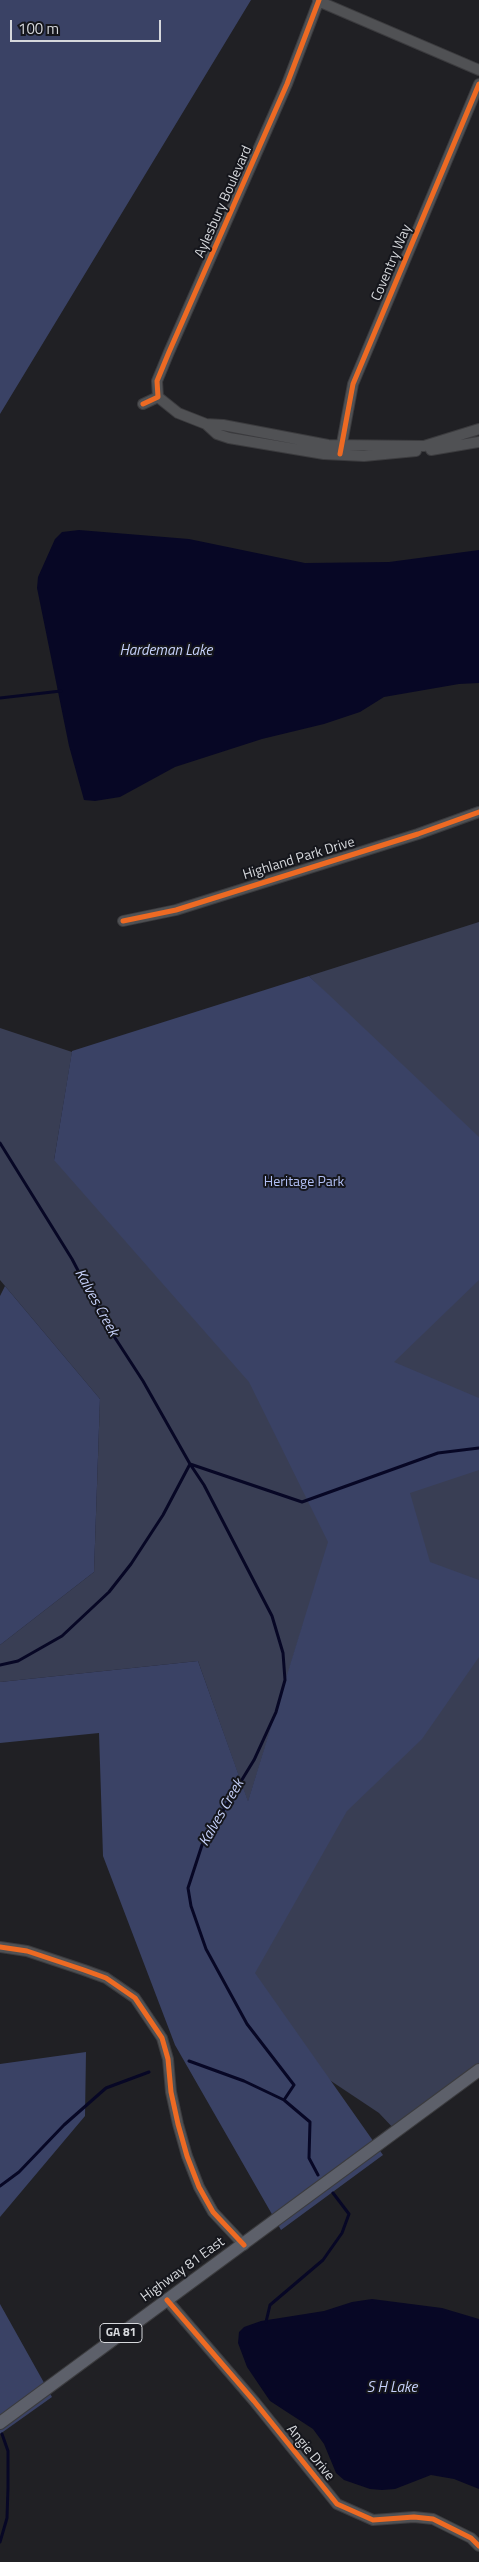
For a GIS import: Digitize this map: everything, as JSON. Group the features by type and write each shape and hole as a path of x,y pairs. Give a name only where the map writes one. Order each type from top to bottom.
{"main road":[{"name":"Highway 81 East","path":"0,2423 479,2070"}],"street":[{"path":"319,1 479,70"},
{"name":"Aylesbury Boulevard","path":"158,397 157,381 283,93 319,1"},
{"name":"Coventry Way","path":"340,450 353,384 479,84"},
{"path":"143,404 158,397 178,413 206,424 217,434 229,438 340,450 370,456 461,446 479,442"},
{"path":"340,450 424,446 479,430"},
{"name":"Highland Park Drive","path":"123,921 176,910 418,834 479,812"},
{"path":"0,1947 27,1951 106,1978 135,1998 162,2038 168,2059 171,2092 178,2124 187,2156 199,2187 213,2212 244,2245"},
{"name":"Angie Drive","path":"167,2300 254,2401 337,2504 373,2520 414,2517 433,2519 471,2538 479,2546"}],"green space":[{"path":"0,0 251,0 0,414"},
{"name":"Heritage Park","path":"479,922 479,2068 396,2131 379,2113 166,1971 311,1676 303,1625 248,1802 198,1661 0,1682 0,1645 94,1572 100,1399 0,1280 0,1028 72,1052 54,1160 326,993 309,976"},
{"name":"Heritage Park","path":"309,976 479,1137 479,1280 394,1362 479,1398 479,1470 410,1493 430,1562 479,1580 479,1657 422,1739 347,1811 255,1973 383,2155 281,2230 175,2045 103,1856 99,1733 0,1743 0,1682 198,1661 248,1801 328,1542 249,1382 54,1160 72,1051"},
{"path":"5,1286 100,1399 94,1572 0,1645 0,1296"},
{"path":"86,2052 85,2116 0,2217 0,2064"},
{"path":"0,2304 52,2397 0,2434"}],"water":[{"name":"Hardeman Lake","path":"79,530 189,539 305,563 389,562 479,550 479,683 459,684 384,697 360,712 324,724 262,739 175,767 120,797 95,801 84,800 69,746 37,588 38,577 55,539 62,532"},
{"name":"S H Lake","path":"372,2299 442,2308 479,2319 479,2489 454,2479 431,2475 395,2489 382,2490 370,2489 344,2480 336,2473 324,2444 313,2429 270,2401 247,2367 238,2343 239,2332 244,2327 261,2321 324,2311 352,2302"}],"waterway":[{"path":"0,698 61,691"},
{"name":"Kalves Creek","path":"0,1143 72,1259 106,1324 143,1381 204,1485 272,1616 283,1653 285,1680 276,1712 254,1760 202,1845 188,1888 191,1906 206,1949 247,2024 294,2085 284,2100"},
{"name":"Kalves Creek","path":"190,1464 302,1502 438,1453 479,1448"},
{"path":"0,1665 18,1661 62,1636 109,1592 131,1564 163,1515 190,1464"},
{"path":"189,2061 244,2081 284,2100 310,2122 309,2158 318,2175"},
{"path":"0,2186 19,2172 64,2125 106,2088 149,2072"},
{"name":"Kalves Creek","path":"266,2322 270,2305 323,2260 342,2233 349,2214 333,2193"},
{"path":"0,2542 7,2518 8,2488 8,2451 2,2434"}],"cycle path":[{"path":"143,404 158,397 157,381 287,84 319,0"},
{"path":"340,454 353,384 479,84"},
{"path":"123,921 176,910 418,834 479,812"},
{"path":"0,1947 27,1951 106,1978 135,1998 162,2038 168,2059 171,2092 178,2124 187,2156 199,2187 213,2212 244,2245"},
{"path":"167,2300 254,2401 337,2504 373,2520 414,2517 433,2519 471,2538 479,2546"}]}
